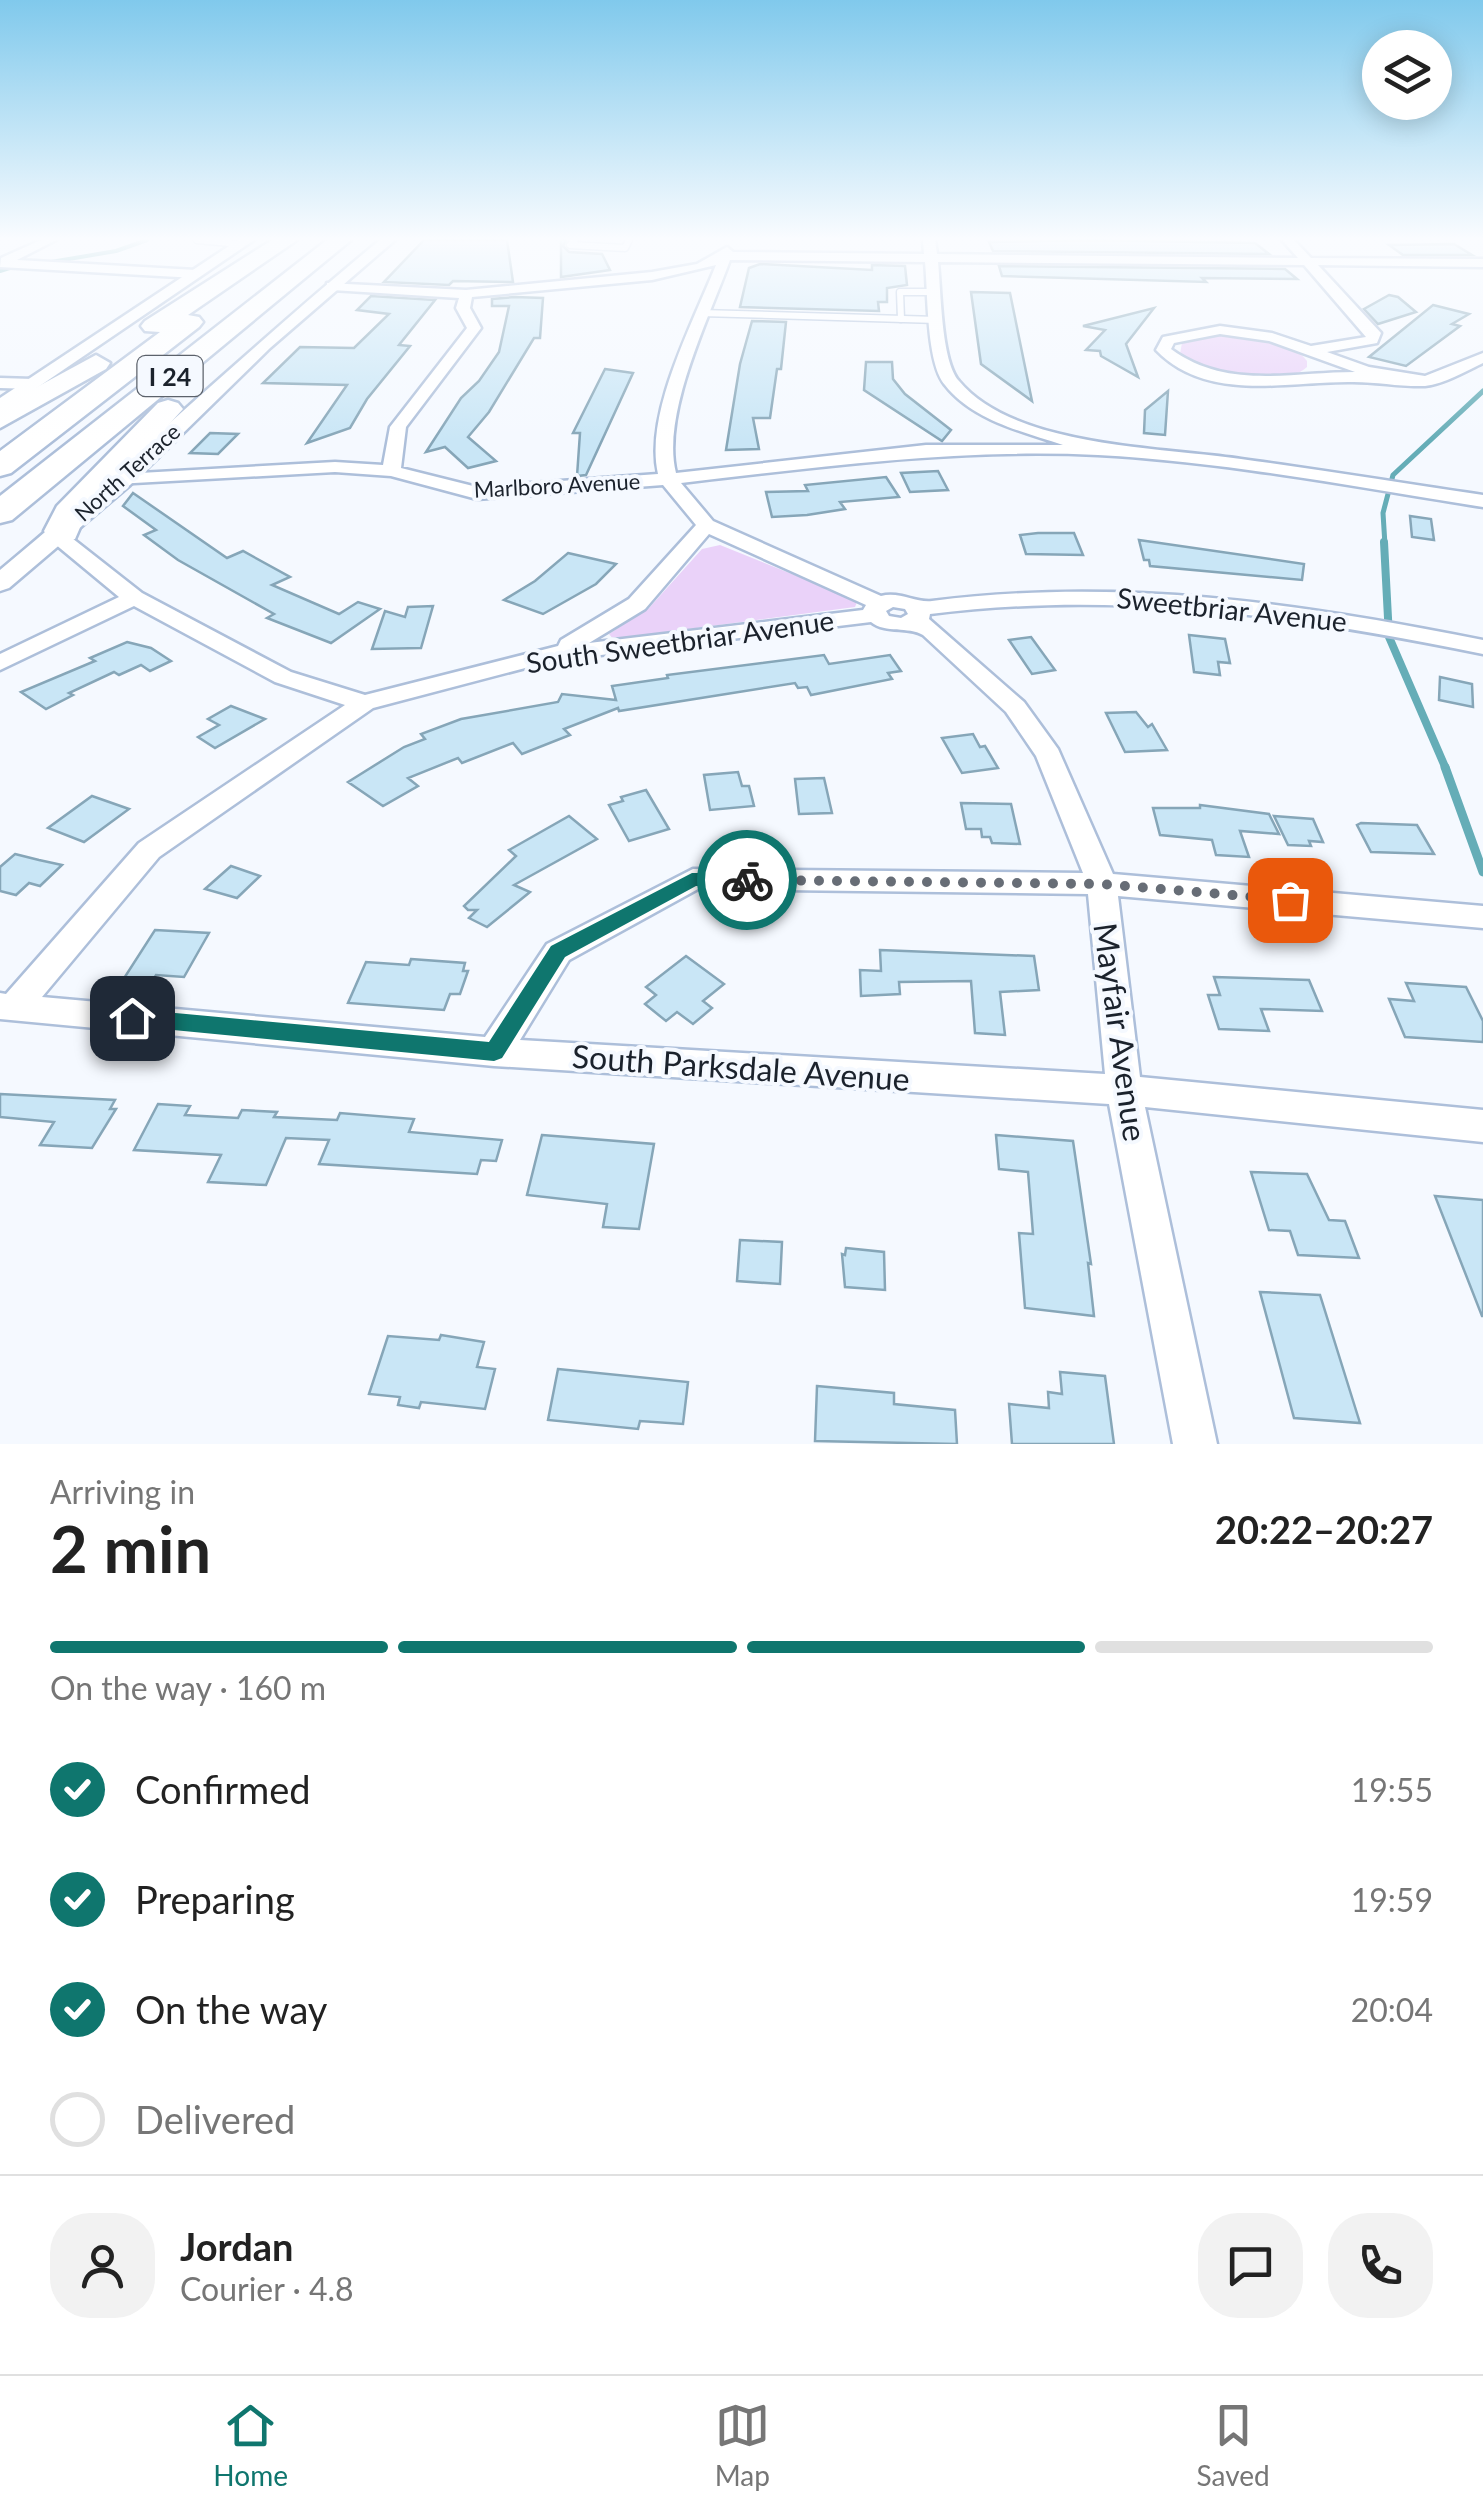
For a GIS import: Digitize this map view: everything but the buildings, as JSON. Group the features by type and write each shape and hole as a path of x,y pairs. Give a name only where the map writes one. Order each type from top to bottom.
{"highway":[{"path":"0,419 182,307"},
{"name":"I 24","path":"0,466 210,307"},
{"name":"I 24","path":"0,513 256,307"},
{"path":"59,533 69,513 264,307"}],"street":[{"path":"0,407 147,307"},
{"name":"North Terrace","path":"0,583 122,480 307,307"},
{"path":"391,471 398,427 474,328 463,307"},
{"path":"704,307 664,422 661,450 668,479 706,525 877,609 892,624 917,615"},
{"name":"Marlboro Avenue","path":"936,307 942,360 950,382 978,406 1017,425 1098,450"},
{"path":"1314,351 1374,337 1348,307"},
{"path":"1426,381 1366,371 1272,336 1220,330 1181,335 1168,340 1163,350 1175,362 1238,381 1344,377 1426,381 1483,358"},
{"path":"1305,380 1322,367 1314,351"},
{"path":"0,382 33,384"},
{"path":"993,451 1014,440 1017,425"},
{"name":"Marlboro Avenue","path":"122,480 336,467 391,471 477,493 668,479 926,450 1098,450 1235,463 1483,500"},
{"path":"550,654 595,632 637,604 706,525"},
{"path":"59,533 134,598 283,677 364,703"},
{"name":"Sweetbriar Avenue","path":"917,615 999,596 1146,594 1390,628 1483,648"},
{"path":"0,663 134,598"},
{"name":"South Sweetbriar Avenue","path":"364,703 550,654 877,609"},
{"name":"Mayfair Avenue","path":"917,615 1015,707 1050,755 1102,884 1124,1090 1196,1444"},
{"path":"7,1006 150,850 364,703"},
{"path":"494,1052 558,952 692,880 1102,884 1481,917"},
{"name":"South Parksdale Avenue","path":"7,1006 494,1052 1124,1090 1483,1126"}],"lane":[{"path":"900,307 900,319"},
{"path":"701,314 937,320"}],"shaded area":[{"path":"1216,335 1278,342 1299,353 1307,367 1280,377 1242,377 1205,368 1180,354 1182,343"},
{"path":"720,545 844,595 857,602 855,607 613,639 609,634 649,608 702,549"}],"waterway":[{"path":"1385,545 1383,513 1393,475 1483,391"},
{"path":"1384,542 1389,637 1446,769"},
{"path":"1445,767 1483,872"}],"way so far":[{"path":"747,880 1102,884 1290,900"}],"route":[{"path":"132,1018 494,1052 558,952 692,880 747,880"}]}
